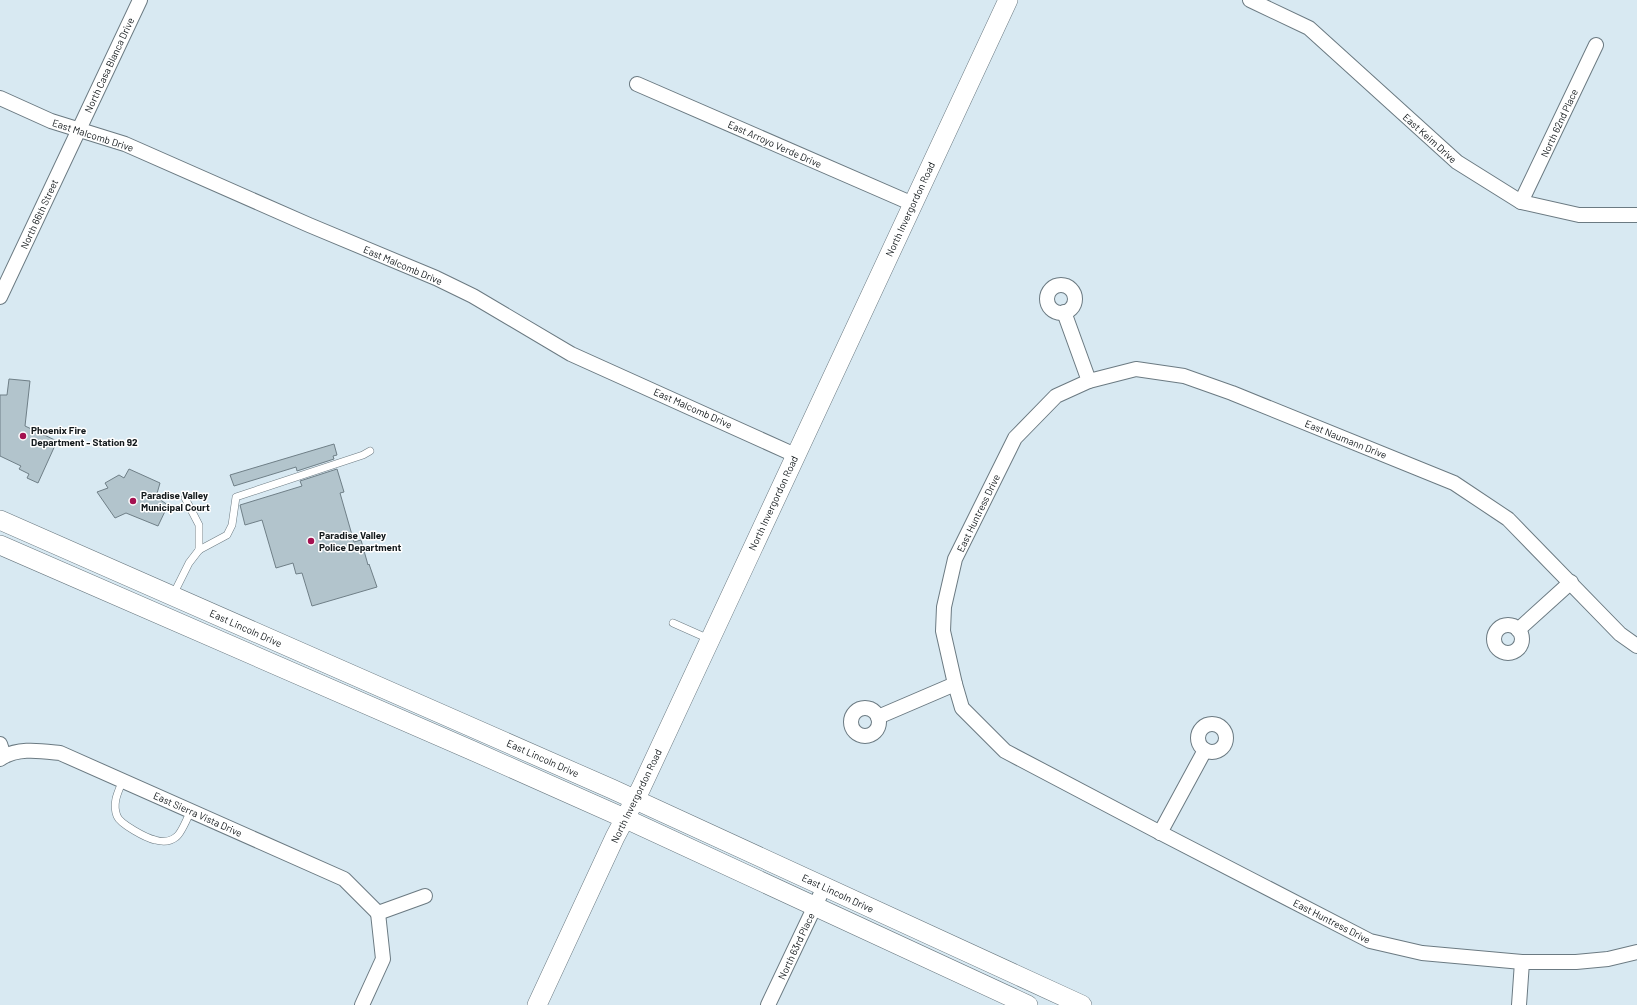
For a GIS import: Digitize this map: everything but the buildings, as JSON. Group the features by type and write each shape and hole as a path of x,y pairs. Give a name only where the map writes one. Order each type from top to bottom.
{"main road":[{"name":"North Invergordon Road","path":"537,1005 624,818 635,800 710,640 1008,0"},
{"name":"East Lincoln Drive","path":"0,520 635,800 1082,1005"},
{"path":"45,565 54,544"},
{"path":"0,545 624,818 1028,1005"},
{"path":"164,617 173,596"},
{"path":"416,726 424,706"}],"street":[{"name":"North Casa Blanca Drive","path":"78,130 140,0"},
{"name":"East Keim Drive","path":"1250,0 1309,28 1456,162 1521,202 1579,215 1637,216"},
{"name":"North 62nd Place","path":"1521,202 1596,45"},
{"name":"East Arroyo Verde Drive","path":"637,84 913,204"},
{"name":"East Malcomb Drive","path":"0,98 51,121 126,144 275,210 436,278 473,296 571,354 795,455"},
{"name":"North 66th Street","path":"0,297 78,130"},
{"path":"1064,312 1089,381"},
{"name":"East Naumann Drive","path":"1089,381 1136,369 1184,376 1232,393 1454,483 1508,519 1620,634 1637,646"},
{"name":"East Huntress Drive","path":"1089,381 1056,396 1015,438 955,559 944,607 943,631 962,708 1005,751 1370,941 1422,953 1522,962 1576,962 1608,958 1637,952"},
{"path":"1518,630 1571,582"},
{"path":"878,717 955,684"},
{"name":"East Sierra Vista Drive","path":"1,753 25,750 60,753 344,879 378,913"},
{"path":"1160,833 1205,750"},
{"name":"North 63rd Place","path":"768,1005 824,886"},
{"path":"362,1005 383,958 378,913 425,896"},
{"path":"1519,1005 1522,962"}],"lane":[{"path":"173,596 189,563 199,550 227,535 232,525 236,497 363,455 370,451"},
{"path":"185,498 199,526 199,550"},
{"path":"673,623 710,640"},
{"path":"123,780 114,806 120,822 154,840 167,841 177,837 191,810"}],"place":[{"name":"Phoenix Fire Department - Station 92","path":"23,436"},
{"name":"Paradise Valley Municipal Court","path":"133,501"},
{"name":"Paradise Valley Police Department","path":"311,541"}]}
